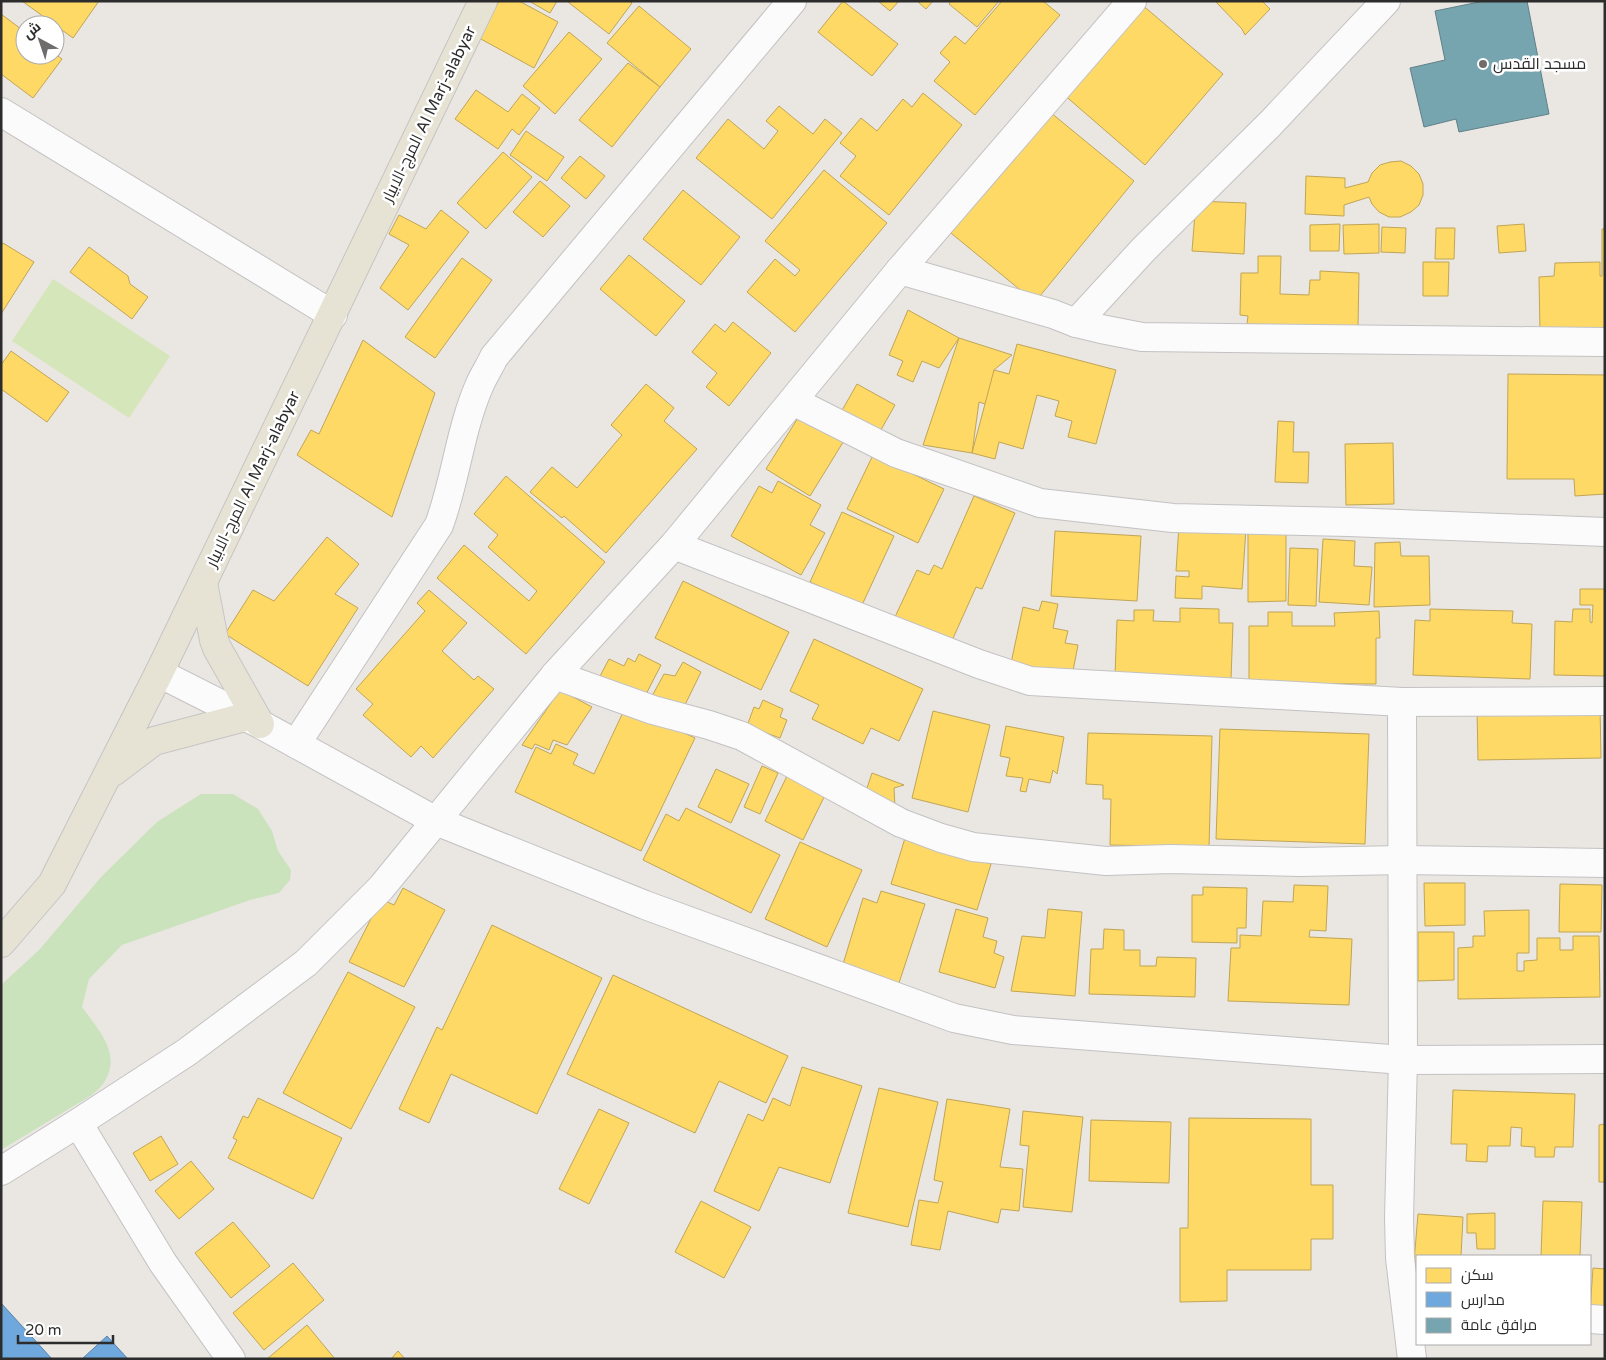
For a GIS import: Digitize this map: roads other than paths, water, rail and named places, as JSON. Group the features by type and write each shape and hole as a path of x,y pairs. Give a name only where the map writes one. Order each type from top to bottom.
{"main road":[{"name":"المرج-الابيار Al Marj-alabyar","path":"1,943 52,884 203,583 483,1"},
{"path":"106,778 154,742 252,720 214,640 203,583"}],"street":[{"path":"296,744 439,525 448,501 471,408 480,384 494,357 792,1"},
{"path":"1,1171 187,1052 306,963 381,888 555,675 674,545 900,270 1132,1"},
{"path":"1076,323 1143,250 1270,124 1386,1"},
{"path":"1,112 333,315"},
{"path":"900,270 1053,314 1076,323 1142,337 1605,342"},
{"path":"793,401 896,453 1040,503 1173,518 1349,522 1605,532"},
{"path":"674,545 1011,676 1030,681 1402,702 1605,701"},
{"path":"159,673 252,720 436,821 646,905 962,1020 1013,1030 1403,1060 1605,1059"},
{"path":"555,675 652,710 742,736 901,823 941,838 973,847 1106,861 1170,859 1300,862 1402,860 1605,863"},
{"path":"1402,702 1403,1060 1399,1218 1400,1258 1412,1322 1412,1359"},
{"path":"78,1123 163,1263 231,1359"},
{"path":"1591,1319 1605,1320"}],"place":[{"name":"مسجد القدس","path":"1483,64"}]}
